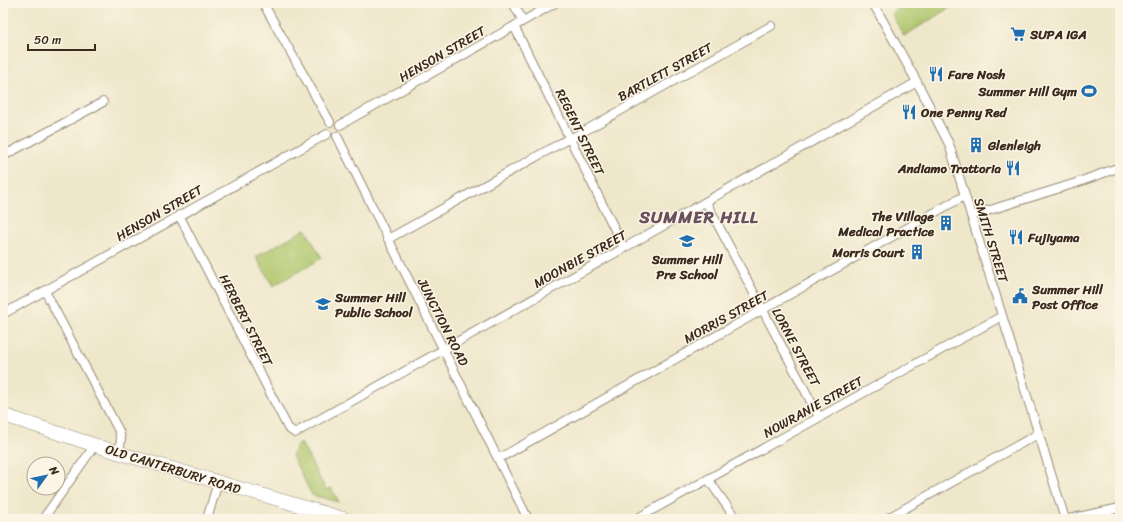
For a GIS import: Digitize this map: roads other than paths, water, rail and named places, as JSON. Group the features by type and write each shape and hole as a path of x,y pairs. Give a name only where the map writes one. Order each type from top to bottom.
{"main road":[{"name":"OLD CANTERBURY ROAD","path":"3,415 119,453 218,482 328,517 344,519"}],"street":[{"path":"264,3 330,122"},
{"path":"514,3 523,21"},
{"name":"HENSON STREET","path":"340,125 555,3"},
{"name":"SMITH STREET","path":"872,3 917,82 948,144 1065,519"},
{"name":"REGENT STREET","path":"514,26 624,248"},
{"name":"BARTLETT STREET","path":"388,239 771,26"},
{"name":"MOONBIE STREET","path":"295,432 917,82"},
{"path":"3,156 104,102"},
{"path":"330,122 337,122 340,125 341,130 337,136 333,137 327,134 326,127 330,122"},
{"name":"HENSON STREET","path":"3,314 327,134"},
{"name":"JUNCTION ROAD","path":"337,136 528,519"},
{"path":"971,216 1076,183 1120,167"},
{"name":"MORRIS STREET","path":"498,459 964,196"},
{"name":"LORNE STREET","path":"706,202 820,417"},
{"name":"HERBERT STREET","path":"179,215 288,428 295,432"},
{"path":"45,291 119,431 121,439 119,453"},
{"name":"NOWRANIE STREET","path":"636,519 1002,316"},
{"path":"886,519 1038,434"},
{"path":"43,519 95,445"},
{"path":"708,479 736,519"},
{"path":"207,519 218,482"},
{"path":"1069,519 1120,508"}],"place":[{"name":"SUPA IGA","path":"1018,34"},
{"name":"Fare Nosh","path":"936,74"},
{"name":"Summer Hill Gym","path":"1089,91"},
{"name":"One Penny Red","path":"909,112"},
{"name":"Glenleigh","path":"976,145"},
{"name":"Andiamo Trattoria","path":"1013,168"},
{"name":"The Village Medical Practice","path":"946,223"},
{"name":"Fujiyama","path":"1016,237"},
{"name":"Summer Hill Pre School","path":"687,241"},
{"name":"Morris Court","path":"917,252"},
{"name":"Summer Hill Post Office","path":"1020,296"},
{"name":"Summer Hill Public School","path":"323,304"}],"district":[{"name":"SUMMER HILL","path":"699,217"}]}
